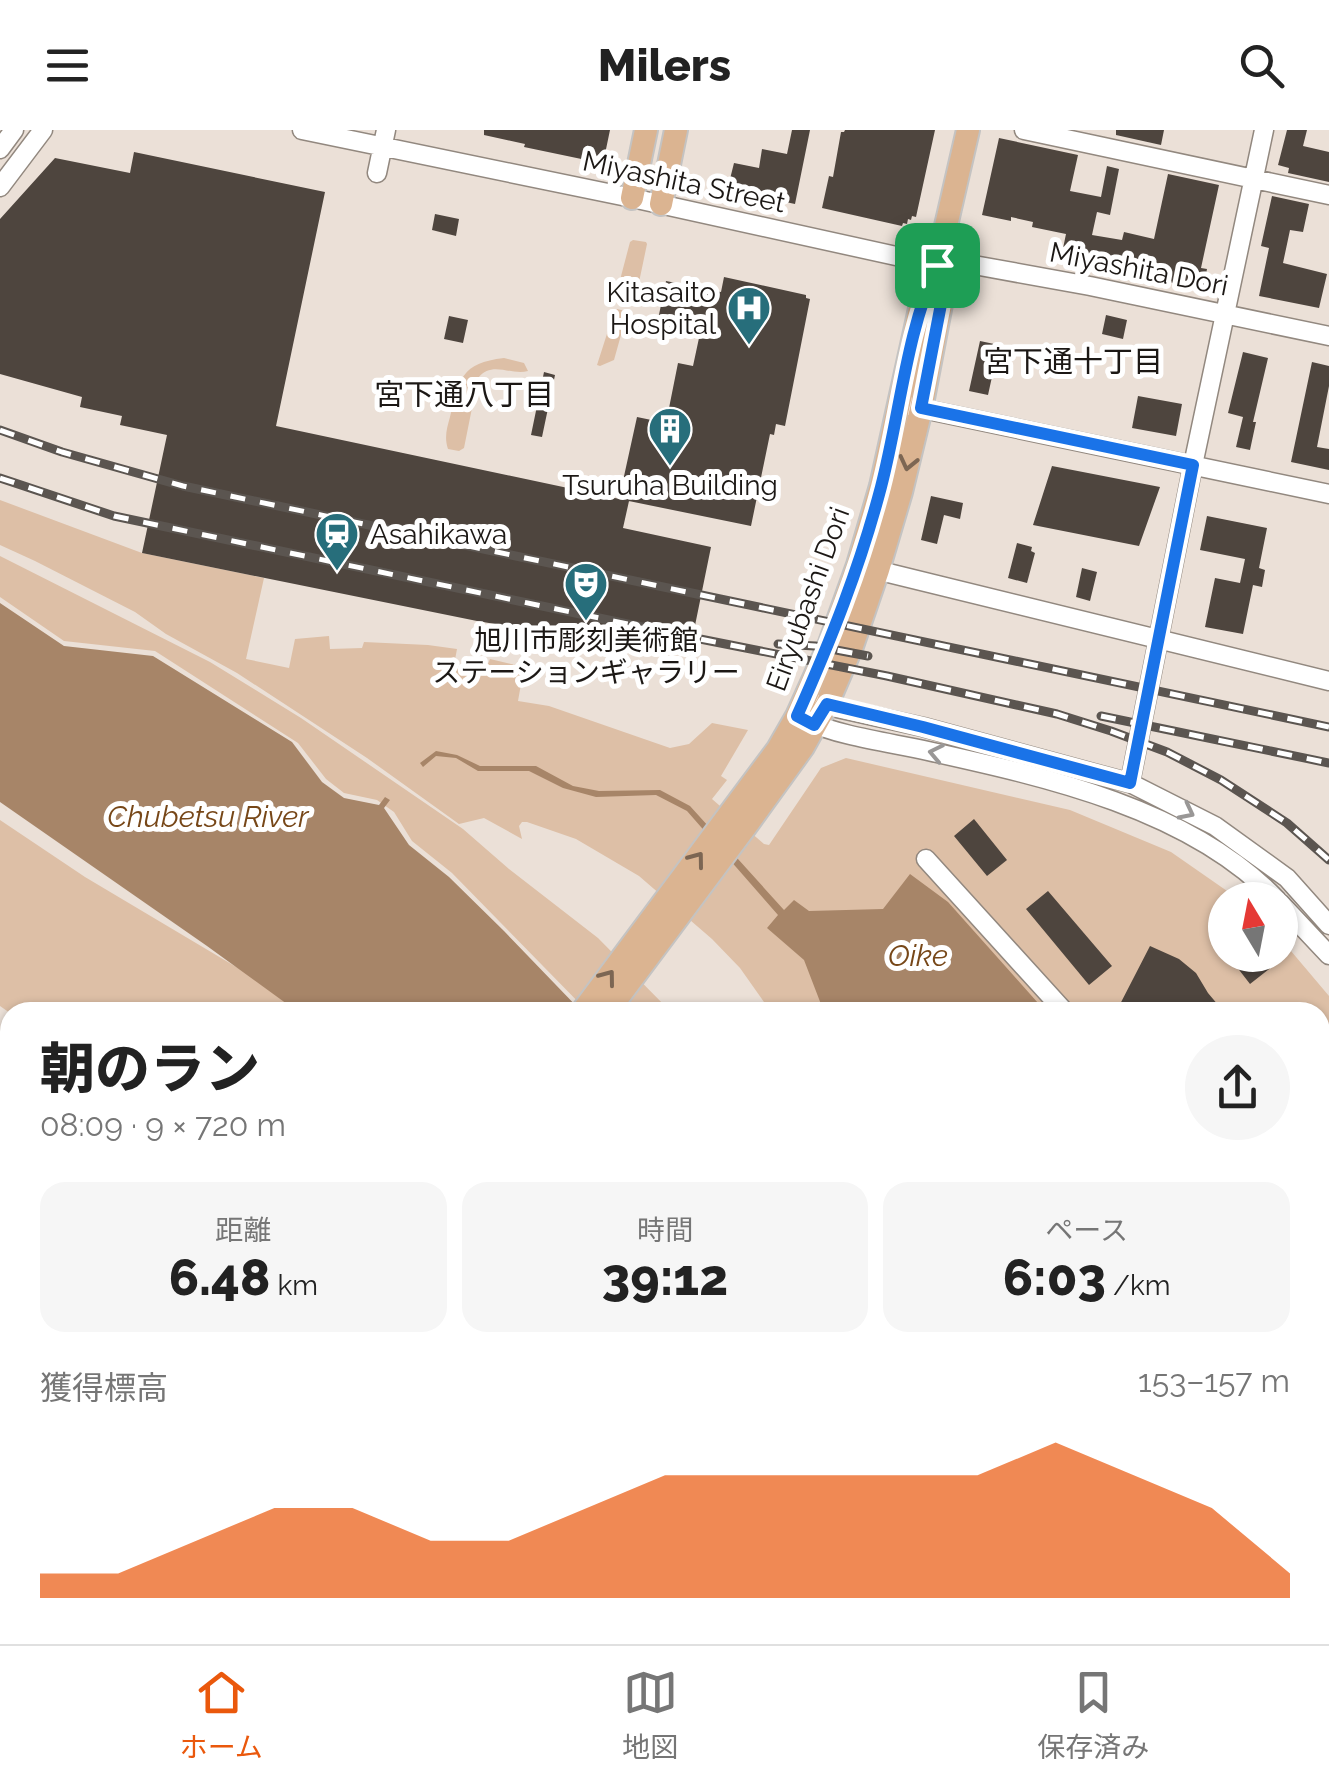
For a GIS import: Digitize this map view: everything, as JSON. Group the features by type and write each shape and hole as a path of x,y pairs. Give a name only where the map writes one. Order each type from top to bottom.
{"main road":[{"path":"632,198 646,130"},
{"path":"661,204 676,130"},
{"name":"Eiryubashi Dori","path":"592,1002 641,950 740,818 778,750 810,711 852,646 868,568 901,492 910,406 942,299 937,265 968,130"},
{"name":"Eiryubashi Dori","path":"612,1002 641,950"}],"street":[{"path":"0,149 14,130"},
{"path":"0,187 43,130"},
{"name":"Miyashita Street","path":"302,130 384,138 937,265"},
{"path":"1024,130 1329,195"},
{"path":"1130,783 1264,130"},
{"path":"377,173 384,138"},
{"name":"Miyashita Dori","path":"937,265 974,265 1329,336"},
{"path":"910,406 1329,494"},
{"path":"868,568 1329,680"},
{"path":"810,711 923,727 1130,783 1216,826 1287,878 1329,925"},
{"path":"810,711 1112,798 1212,846 1255,882"},
{"path":"926,858 1057,1002"},
{"path":"1298,922 1329,955"}],"shaded area":[{"path":"633,240 647,244 638,287 625,294 620,280"},
{"path":"617,309 625,311 626,317 614,360 600,366 597,365"},
{"path":"504,358 524,363 528,371 495,369 483,373 478,378 464,448 448,449 447,429 464,375 479,364"},
{"path":"0,500 142,553 264,578 246,659 289,668 295,639 329,636 330,649 362,648 364,642 457,649 454,665 484,673 490,659 524,667 518,701 549,706 670,748 689,744 712,723 748,730 721,776 727,780 712,799 764,844 769,845 821,768 846,758 1070,810 1171,852 1214,882 1208,882 1208,972 1298,972 1298,959 1329,996 1329,1002 764,1002 740,968 712,939 639,876 576,839 527,822 519,826 522,839 484,818 459,824 237,673 135,612 0,545"},
{"path":"0,556 210,662 301,718 463,829 598,938 661,1002 578,1002 452,873 412,841 394,812 377,800 344,793 326,779 298,743 155,651 64,641 0,597"},
{"path":"0,820 85,877 291,1002 0,1002"}],"water":[{"name":"Chubetsu River","path":"0,603 64,646 153,656 292,742 322,782 344,798 379,805 385,797 390,800 384,808 409,845 449,877 572,1002 284,1002 0,802"},
{"name":"Oike","path":"436,751 480,766 536,766 573,786 599,791 660,790 690,806 784,910 794,900 809,911 883,909 910,874 948,902 1037,1002 820,1002 804,960 767,928 778,915 687,811 656,795 596,797 563,788 529,771 478,771 456,758 436,756 423,767 420,763"}],"building":[{"path":"484,130 610,130 605,154 591,161 524,147 525,144 484,135"},
{"path":"792,130 810,130 795,204 753,195 755,188 729,183 734,163 759,168 762,149 787,154"},
{"path":"935,130 916,217 908,219 907,224 822,208 829,176 833,177 841,132"},
{"path":"1116,130 1164,130 1161,145 1116,135"},
{"path":"1287,130 1307,130 1303,146 1329,152 1329,182 1288,173 1289,168 1278,165"},
{"path":"999,138 1078,155 1070,191 1101,197 1107,166 1119,169 1110,215 1097,212 1092,235 1122,240 1124,232 1154,239 1168,174 1219,185 1201,268 1207,269 1203,289 1061,258 1066,234 1032,227 1033,222 1011,217 1011,221 982,215"},
{"path":"134,152 325,192 276,426 629,501 623,528 711,547 690,650 477,621 142,553 167,435 120,425 122,416 80,407 82,397 0,374 0,219 55,158 130,173"},
{"path":"1272,196 1309,204 1303,232 1290,230 1283,263 1327,274 1319,308 1259,296 1269,248 1261,246"},
{"path":"435,214 459,219 456,236 432,230"},
{"path":"724,277 810,299 785,426 776,424 774,435 770,434 751,526 619,499 637,417 666,423 678,363 693,366 699,338 656,329 666,281 721,292"},
{"path":"1106,315 1127,320 1123,339 1102,334"},
{"path":"449,316 468,320 463,343 444,339"},
{"path":"980,341 999,345 988,395 969,391"},
{"path":"1243,352 1268,358 1250,450 1236,447 1243,417 1228,413"},
{"path":"1312,362 1329,366 1317,447 1329,449 1329,470 1291,462"},
{"path":"544,372 555,375 542,437 531,435"},
{"path":"1138,396 1182,404 1176,436 1132,428"},
{"path":"1052,466 1160,487 1139,546 1033,525"},
{"path":"931,496 963,503 960,519 944,515 937,544 921,540"},
{"path":"1207,516 1267,528 1259,568 1265,570 1262,587 1253,585 1243,634 1205,627 1215,578 1240,583 1245,559 1200,550"},
{"path":"1017,543 1032,547 1035,553 1027,583 1008,578"},
{"path":"1082,568 1097,572 1090,601 1076,597"},
{"path":"974,819 1007,860 987,876 954,836"},
{"path":"1048,891 1112,966 1089,985 1026,909"},
{"path":"1150,946 1179,959 1196,973 1216,1002 1121,1002"},
{"path":"1241,972 1265,972 1250,984"}],"railway":[{"path":"0,430 183,486 1329,727"},
{"path":"0,478 114,516 1057,714 1167,752 1221,780 1287,823 1329,860"},
{"path":"778,644 868,656"},
{"path":"1101,716 1329,763"}],"place":[{"name":"Kitasaito Hospital","path":"749,346"},
{"name":"Tsuruha Building","path":"670,467"},
{"name":"Asahikawa","path":"337,572"},
{"name":"旭川市彫刻美術館 ステーションギャラリー","path":"586,622"}],"district":[{"name":"宮下通十丁目","path":"1073,361"},
{"name":"宮下通八丁目","path":"464,394"}],"route":[{"path":"937,265 942,299 921,408 1193,465 1130,783 827,704 814,725 797,716 830,643 858,566 881,486 923,296 937,265"}]}
